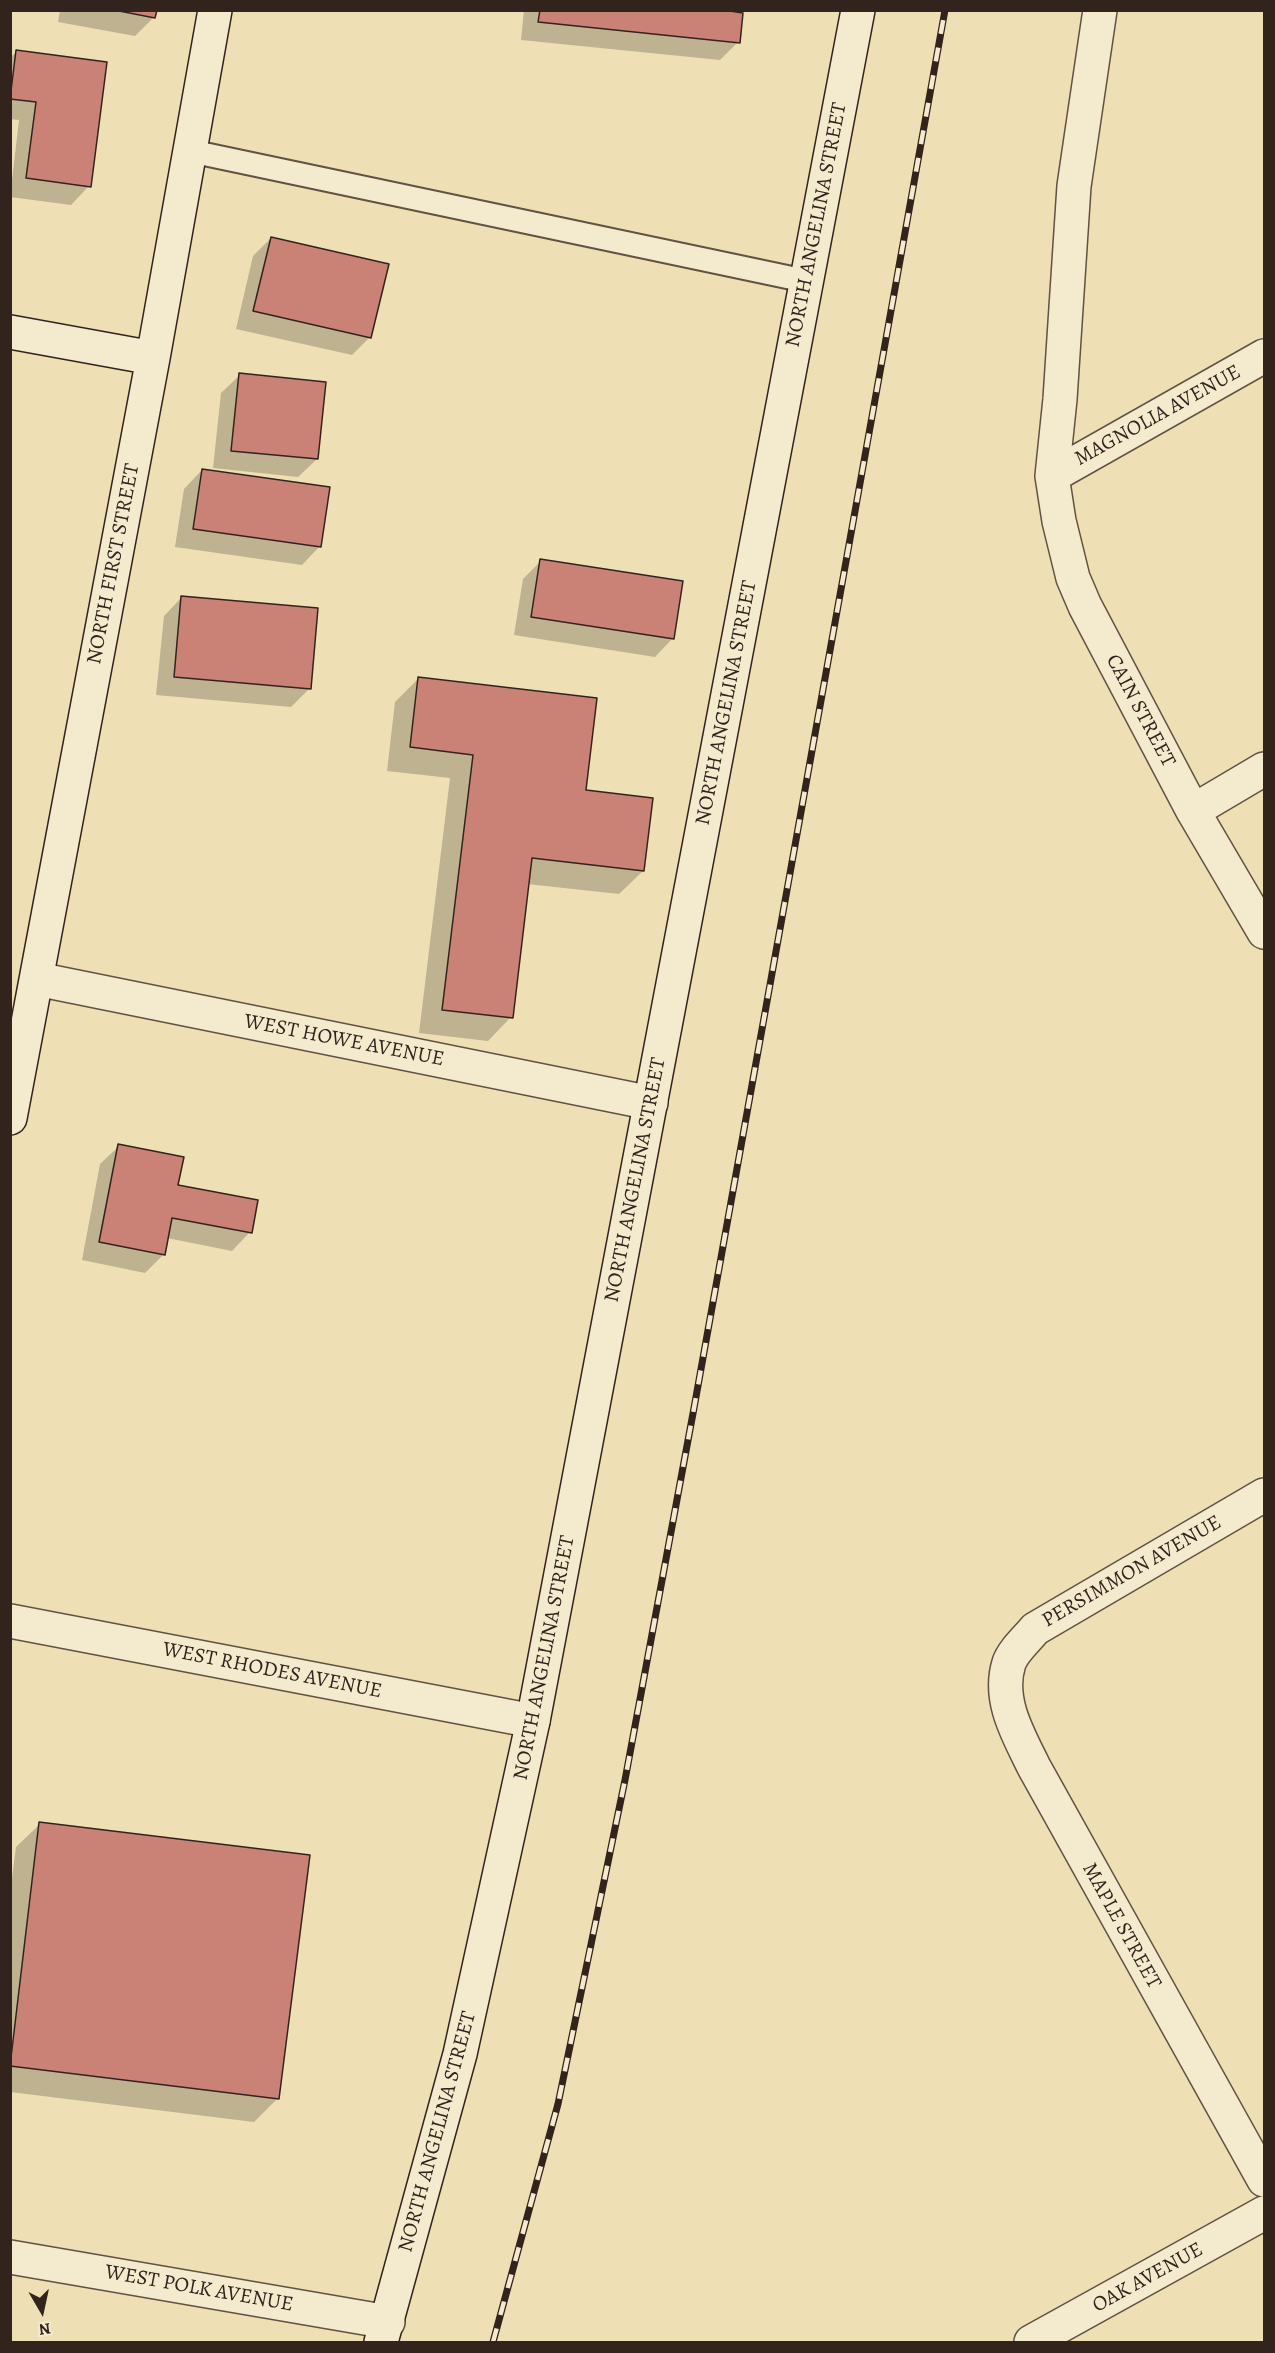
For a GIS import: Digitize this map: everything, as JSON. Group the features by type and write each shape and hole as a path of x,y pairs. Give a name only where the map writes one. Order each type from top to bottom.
{"street":[{"name":"NORTH FIRST STREET","path":"10,1118 153,358 215,10"},
{"name":"NORTH ANGELINA STREET","path":"384,2332 460,2054 533,1721 858,10"},
{"name":"CAIN STREET","path":"1100,10 1074,186 1060,399 1052,476 1059,521 1073,578 1109,653 1193,811 1264,932"},
{"path":"10,332 153,358"},
{"name":"MAGNOLIA AVENUE","path":"1052,476 1264,356"},
{"path":"1193,811 1264,769"},
{"name":"WEST HOWE AVENUE","path":"37,979 651,1103"},
{"name":"PERSIMMON AVENUE","path":"1009,1662 1035,1629 1264,1495"},
{"name":"WEST RHODES AVENUE","path":"10,1621 533,1721"},
{"name":"MAPLE STREET","path":"1009,1662 1006,1690 1010,1717 1034,1767 1264,2180"},
{"name":"OAK AVENUE","path":"1031,2343 1264,2213"},
{"name":"WEST POLK AVENUE","path":"10,2257 384,2332"}],"lane":[{"path":"190,151 806,281"}],"building":[{"path":"114,10 157,10 155,18"},
{"path":"540,10 723,10 743,13 740,43 538,22"},
{"path":"16,50 107,62 91,187 26,178 36,102 10,99"},
{"path":"271,237 389,264 371,338 253,311"},
{"path":"239,373 326,382 318,459 231,451"},
{"path":"202,469 330,487 321,547 193,529"},
{"path":"540,559 683,581 674,639 531,617"},
{"path":"181,596 318,608 311,689 174,677"},
{"path":"418,677 597,698 586,790 653,798 644,871 532,858 513,1018 442,1010 473,755 410,747"},
{"path":"118,1144 184,1157 178,1185 258,1200 252,1233 172,1218 165,1255 99,1242"},
{"path":"39,1822 310,1855 279,2099 10,2066"}],"railway":[{"path":"493,2342 558,2104 625,1780 945,10"}]}
